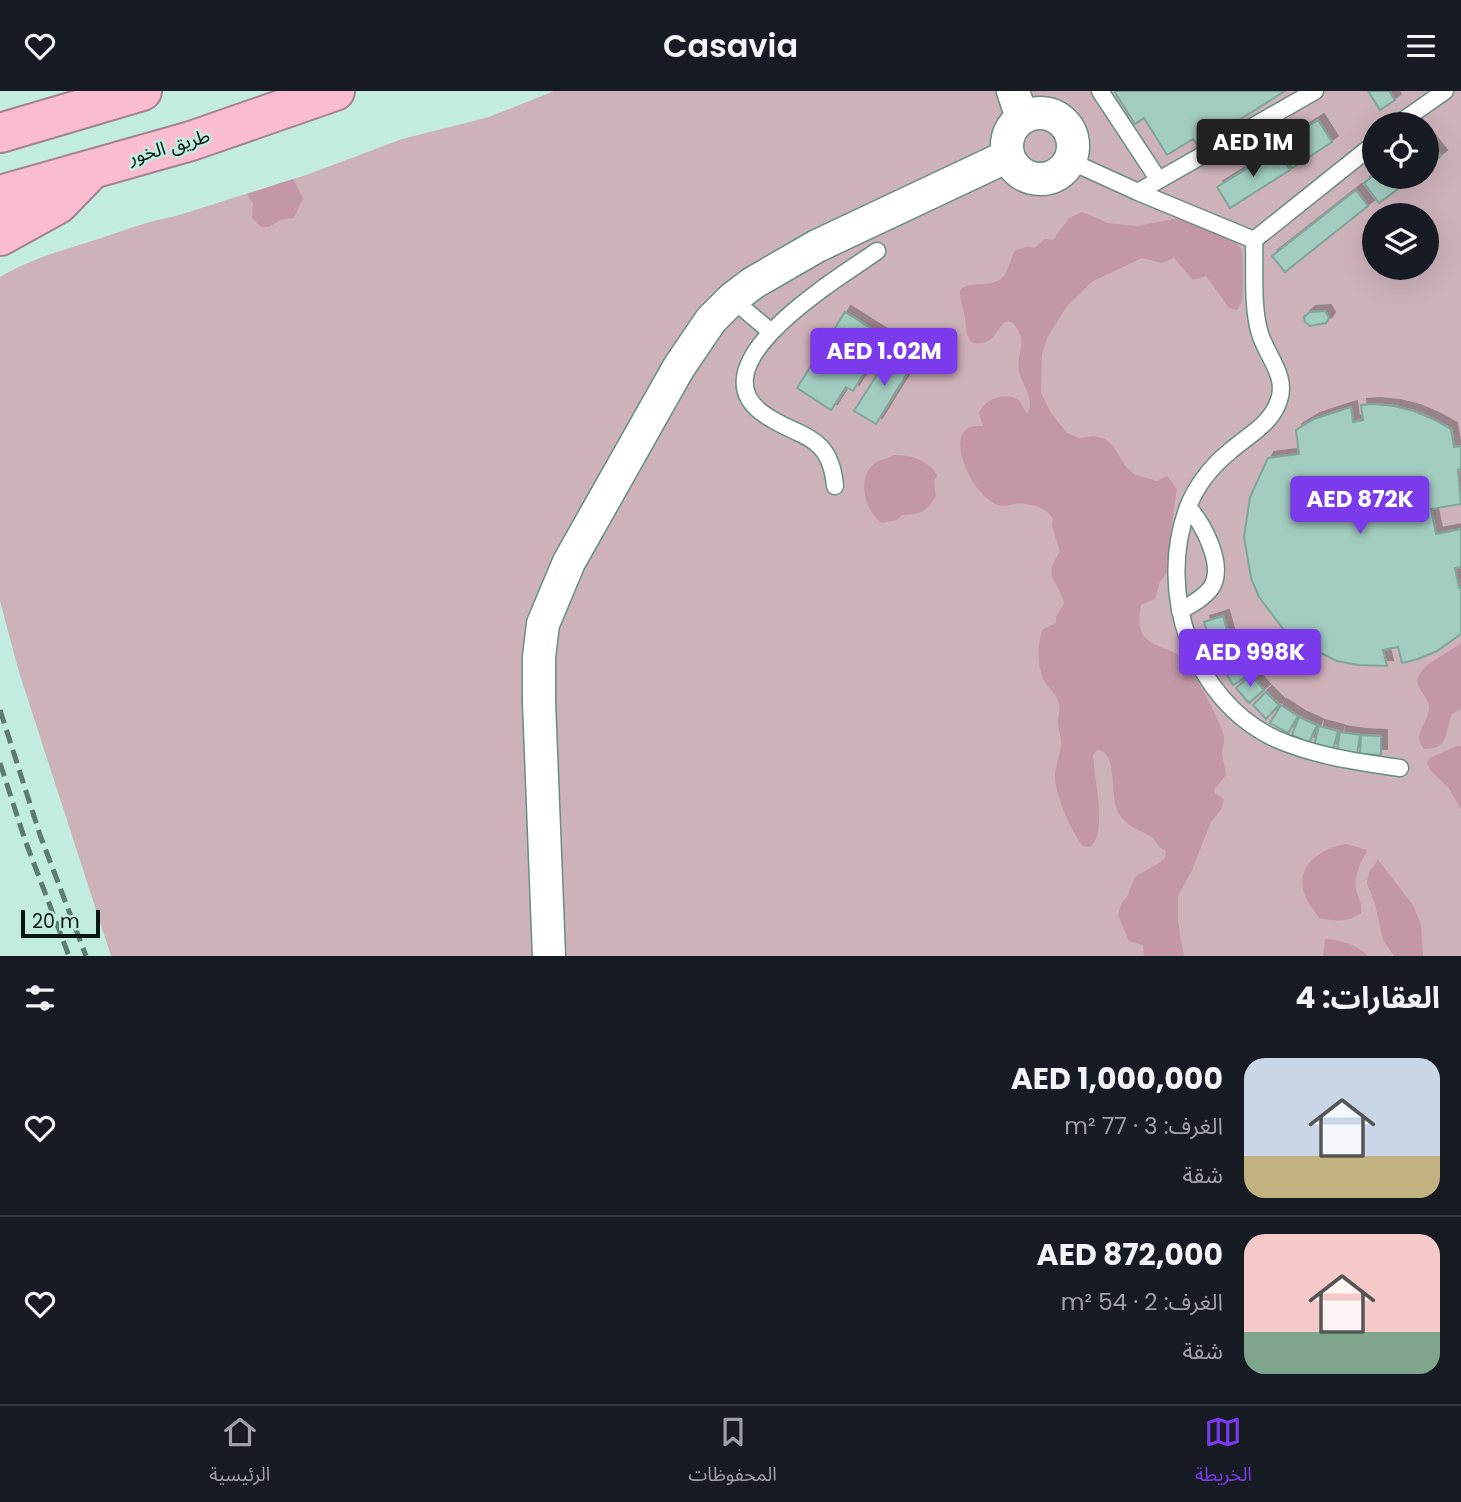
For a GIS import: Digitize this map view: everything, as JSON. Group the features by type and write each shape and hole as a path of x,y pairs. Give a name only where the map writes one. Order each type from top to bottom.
{"highway":[{"path":"0,133 142,91"},
{"name":"طريق الخور","path":"0,195 191,141 335,91"},
{"path":"0,236 58,205 92,168"}],"street":[{"path":"1017,105 1049,114 1065,124 1073,142 1070,161 1056,175 1038,179 1020,172 1009,156 1007,148 1017,105"},
{"path":"549,956 539,657 544,624 569,562 679,367 712,320 732,299 772,271 817,246 1009,156"}],"lane":[{"path":"1100,91 1158,179"},
{"path":"1138,192 1315,91"},
{"path":"1415,112 1445,91"},
{"path":"1254,240 1362,154"},
{"path":"1070,161 1254,240"},
{"path":"1254,240 1257,320 1261,338 1279,376 1281,392 1270,419 1227,453 1205,476 1188,507 1177,579 1180,611 1187,640 1199,664 1231,708 1253,726 1275,738 1308,750 1352,761 1400,768"},
{"path":"835,486 833,468 826,452 813,438 786,427 753,405 746,391 746,377 752,356 770,331 797,308 877,251"},
{"path":"732,299 770,331"},
{"path":"1180,611 1211,588 1214,579 1215,564 1208,539 1197,517 1188,507"}],"shaded area":[{"path":"554,91 1461,91 1461,956 111,956 19,672 0,601 0,277 56,252 306,175 402,139 489,117"},
{"path":"293,179 303,198 294,218 280,220 269,227 261,227 252,218 253,204 247,194"},
{"path":"1082,212 1108,223 1137,226 1179,218 1236,241 1242,251 1242,301 1237,310 1229,308 1206,276 1193,280 1174,258 1161,263 1142,258 1093,281 1067,306 1047,338 1042,355 1041,393 1051,413 1067,433 1080,438 1094,436 1105,439 1134,474 1157,481 1167,476 1177,489 1171,529 1172,565 1160,582 1155,599 1141,605 1139,621 1147,639 1180,657 1203,690 1222,730 1226,775 1214,790 1224,799 1221,810 1211,822 1192,870 1178,896 1178,922 1184,956 1144,956 1143,945 1129,941 1118,915 1135,877 1165,858 1166,851 1119,814 1109,758 1098,750 1093,755 1099,818 1095,840 1090,847 1083,846 1078,839 1064,813 1058,793 1055,776 1061,743 1059,705 1043,678 1038,653 1043,629 1056,623 1056,616 1064,604 1052,574 1060,552 1052,526 1053,519 1046,511 1036,506 1000,506 987,499 969,474 960,446 962,435 969,427 983,426 979,413 985,404 995,398 1013,397 1027,414 1030,403 1019,371 1021,341 1017,329 1012,322 1005,322 989,341 974,343 968,337 960,290 970,285 998,281 1005,274 1015,251 1028,246 1034,248 1045,239 1053,240 1069,218"},
{"path":"894,455 913,457 929,466 937,475 934,482 936,496 922,511 882,523 867,503 865,478 876,462"},
{"path":"1461,643 1461,709 1452,714 1443,743 1424,749 1419,738 1428,715 1429,704 1419,687 1418,678 1429,664"},
{"path":"1461,746 1461,809 1448,787 1430,770 1427,763 1430,758"},
{"path":"1347,844 1367,850 1356,880 1361,913 1346,920 1319,918 1304,893 1302,883 1307,866 1320,853"},
{"path":"1378,860 1413,905 1421,925 1423,956 1394,956 1383,940 1367,883 1369,872"},
{"path":"1325,939 1348,943 1368,956 1323,956"}],"building":[{"path":"1114,91 1285,91 1198,146 1193,139 1167,155 1144,118 1135,124"},
{"path":"1368,91 1389,91 1395,100 1380,110"},
{"path":"1318,120 1332,142 1292,168 1278,145"},
{"path":"1277,150 1290,170 1230,208 1217,187"},
{"path":"1368,189 1398,189 1379,203"},
{"path":"1356,190 1366,203 1362,203 1362,211 1285,272 1272,256"},
{"path":"1325,311 1329,318 1326,323 1310,326 1305,322 1304,317 1310,312"},
{"path":"845,312 880,334 866,356 873,359 853,391 846,387 831,410 797,388"},
{"path":"892,351 913,364 876,424 854,411"},
{"path":"1374,404 1414,411 1433,419 1451,429 1454,447 1461,446 1461,469 1458,470 1461,504 1431,509 1436,534 1461,529 1461,567 1455,568 1459,588 1461,587 1461,634 1437,651 1402,663 1398,647 1383,650 1387,666 1337,661 1300,643 1284,630 1259,597 1251,578 1244,537 1250,497 1268,458 1299,454 1296,430 1314,419 1351,407 1353,422 1363,420 1361,405"},
{"path":"1223,616 1229,637 1211,643 1204,622"},
{"path":"1230,638 1238,656 1219,664 1212,647"},
{"path":"1239,658 1250,674 1233,685 1223,668"},
{"path":"1251,675 1264,690 1249,703 1236,688"},
{"path":"1266,692 1279,705 1266,719 1253,705"},
{"path":"1281,705 1298,716 1288,733 1270,723"},
{"path":"1299,717 1317,725 1309,743 1292,735"},
{"path":"1319,726 1338,731 1333,750 1314,746"},
{"path":"1340,732 1360,735 1357,754 1337,751"},
{"path":"1361,735 1381,736 1381,755 1360,754"}],"railway":[{"path":"0,710 40,835 86,956"},
{"path":"0,763 25,840 69,956"}]}
